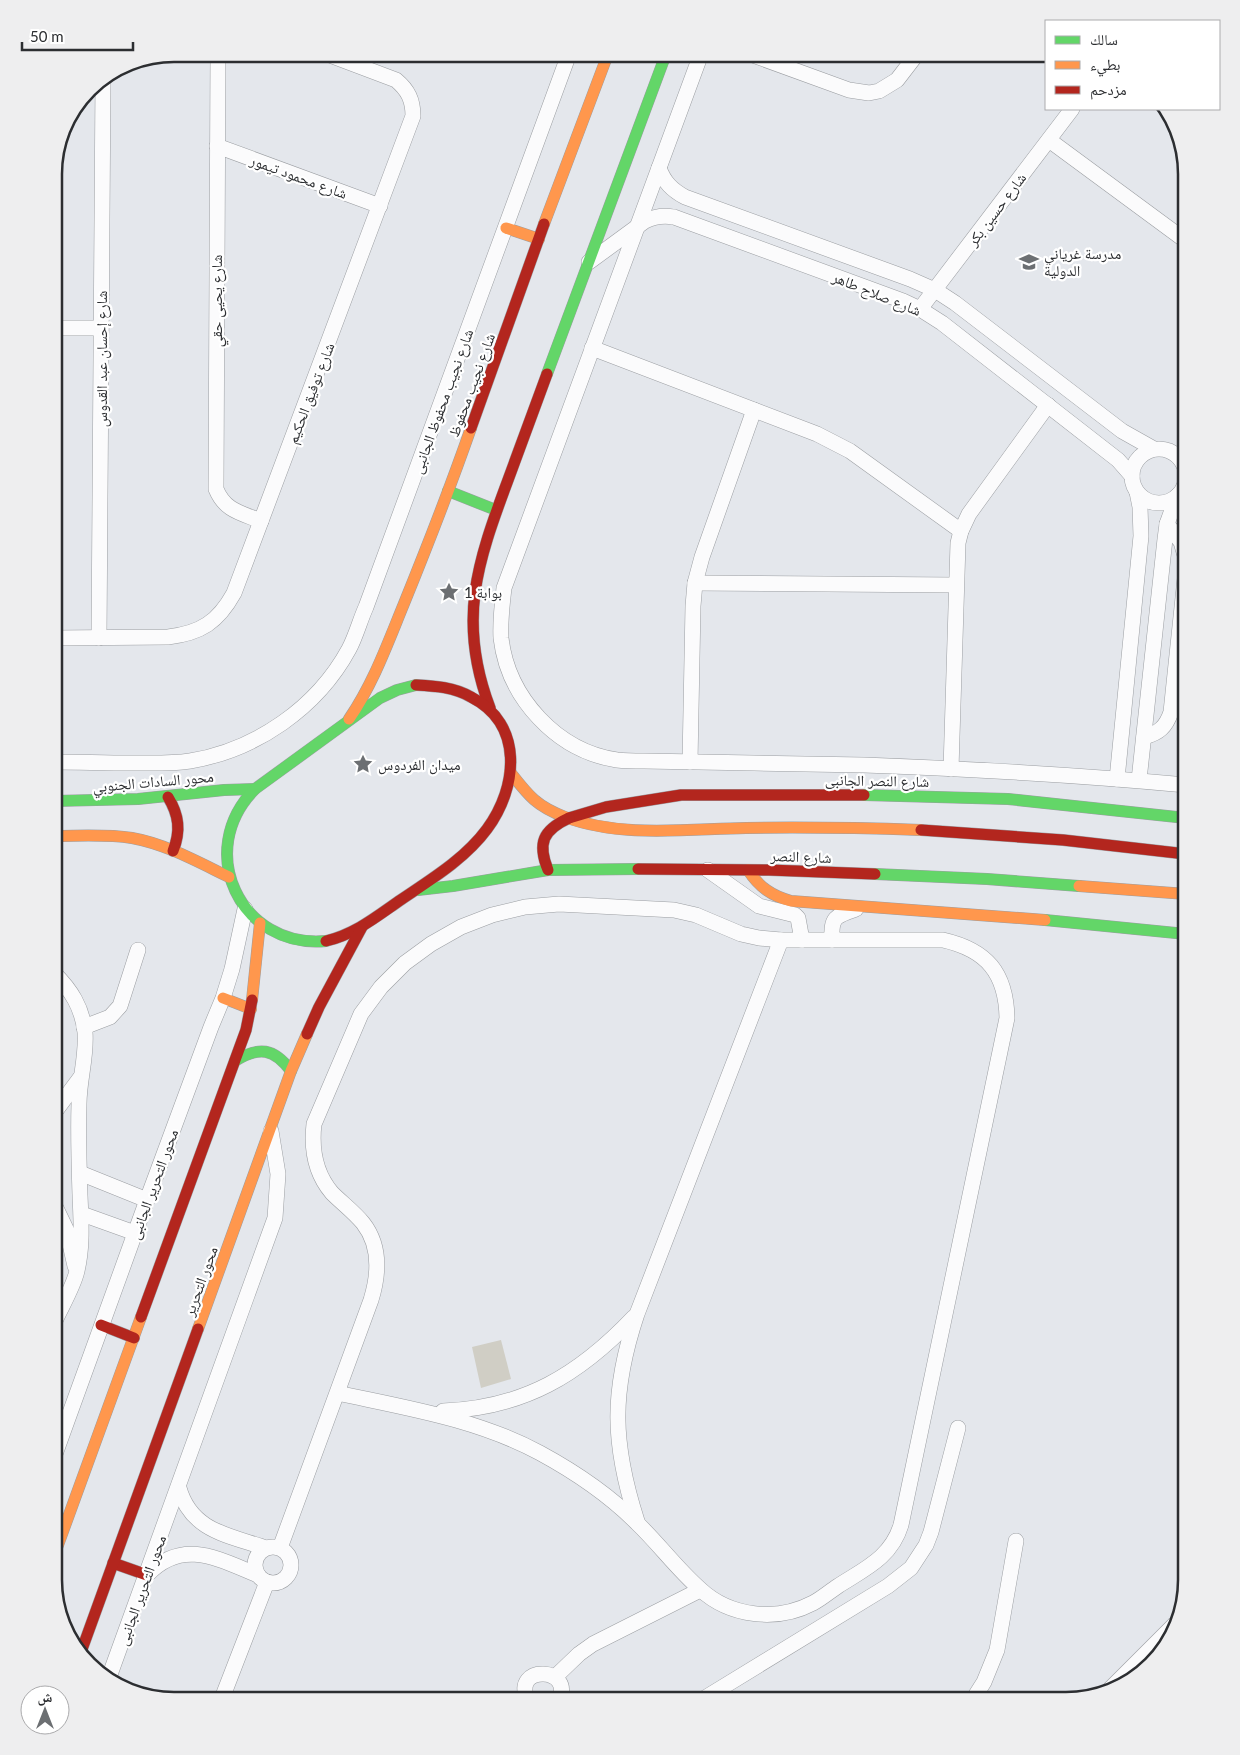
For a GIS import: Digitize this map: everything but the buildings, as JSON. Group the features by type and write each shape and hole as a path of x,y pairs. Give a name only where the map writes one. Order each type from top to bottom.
{"main road":[{"name":"شارع نجيب محفوظ","path":"348,720 363,698 388,646 434,531 605,62"},
{"path":"490,708 473,697 455,689 436,685 416,685 397,690 380,698 348,720 255,789 240,806 230,828 226,852 229,877 238,900 245,909 271,931 287,938 306,942 325,941 344,936 362,927 452,864 480,839 494,820 505,799 511,753 506,731 490,708 480,687 475,658 473,628 474,597 478,567 496,510 663,63"},
{"path":"506,228 539,239"},
{"path":"448,491 496,510"},
{"name":"شارع النصر","path":"510,772 526,794 541,805 569,818 602,826 638,830 768,827 937,831 1046,839 1178,853"},
{"name":"محور السادات الجنوبي","path":"63,802 90,802 255,789"},
{"name":"شارع النصر الجانبى","path":"548,870 543,858 542,844 547,832 557,823 569,818 624,804 681,794 926,796 1008,799 1178,817"},
{"path":"168,796 177,811 179,819 179,836 173,851"},
{"path":"63,836 132,838 162,846 229,877"},
{"name":"شارع النصر","path":"416,890 453,886 548,870 748,870 987,879 1178,893"},
{"path":"748,870 761,888 790,901 1092,924 1178,933"},
{"path":"62,1534 236,1061 246,1030 250,1009 260,923"},
{"name":"محور التحرير","path":"83,1645 291,1071 319,1007 362,927"},
{"path":"223,998 250,1009"},
{"path":"236,1061 244,1054 266,1051 276,1054 291,1071"},
{"path":"101,1325 134,1338"},
{"path":"113,1563 146,1575"}],"street":[{"name":"شارع يحيى حقي","path":"218,62 216,489 226,506 262,521"},
{"name":"شارع توفيق الحكيم","path":"63,638 168,638 185,635 200,629 214,620 226,607 234,592 413,116 413,105 410,95 404,86 396,80 349,62"},
{"name":"شارع نجيب محفوظ الجانبى","path":"63,762 166,763 190,761 213,756 258,738 279,726 300,710 335,671 349,648 566,62"},
{"path":"698,63 504,588 500,613 501,638 507,663 516,686 530,708 547,727 568,742 592,753 616,760 863,765 1139,780 1178,784"},
{"path":"774,63 849,90 869,93 880,91 897,80 910,63"},
{"name":"شارع إحسان عبد القدوس","path":"99,638 103,88"},
{"name":"شارع حسين بكر","path":"920,309 1071,110"},
{"path":"1049,140 1178,229"},
{"name":"شارع محمود تيمور","path":"217,146 380,206"},
{"name":"شارع صلاح طاهر","path":"659,168 668,186 685,198 910,279 935,290 955,303 1122,431 1161,450"},
{"name":"شارع صلاح طاهر","path":"589,262 645,221 654,217 664,216 903,301 942,323 1118,460 1132,476"},
{"path":"63,328 101,328"},
{"path":"592,348 817,434 842,446 961,531"},
{"path":"951,769 956,556 961,531 970,514 1048,405"},
{"path":"690,762 695,583 702,556 754,410"},
{"path":"1117,779 1141,536 1140,507 1137,492 1133,485 1132,469 1140,456 1161,450 1178,449"},
{"path":"1161,450 1178,458"},
{"path":"1137,492 1152,502 1161,502 1169,500 1178,492"},
{"path":"1139,780 1167,524 1178,498"},
{"path":"1167,524 1178,538"},
{"path":"695,583 955,585"},
{"path":"1144,736 1162,729 1168,722 1171,712 1178,645"},
{"path":"1126,690 1148,692"},
{"path":"708,870 759,906 795,915 798,918 802,940"},
{"path":"263,1578 255,1569 257,1557 273,1548 337,1393 377,1281 378,1260 373,1241 363,1223 332,1192 321,1177 314,1160 312,1142 314,1124 361,1014 381,987 405,963 430,944 461,927 492,914 525,907 559,904 674,910 696,915 741,934 759,938 782,940 943,940 961,944 978,953 991,966 1001,982 1007,1000 1007,1018 901,1525 897,1538 880,1558 813,1603 797,1610 780,1614 746,1613 722,1604 700,1590 637,1523 607,1496 539,1452 502,1435 464,1422 337,1393"},
{"path":"832,940 831,928 833,920 839,915 862,907"},
{"name":"محور التحرير الجانبى","path":"62,1434 223,998 232,969 245,909"},
{"path":"637,1523 626,1489 621,1462 617,1418 619,1383 626,1348 637,1314 782,940"},
{"path":"84,1027 110,1017 120,1006 138,950"},
{"path":"62,981 69,988 79,1009 84,1027 85,1055 80,1078 78,1129 81,1249 77,1273 62,1305"},
{"path":"62,1102 80,1078"},
{"path":"62,1121 69,1122 78,1129"},
{"name":"محور التحرير الجانبى","path":"111,1673 179,1488 275,1218 278,1174 271,1129"},
{"path":"80,1173 147,1200"},
{"path":"62,1206 68,1207 76,1204 135,1233"},
{"path":"62,1221 67,1231 77,1273"},
{"path":"425,1412 460,1410 494,1405 534,1391 558,1380 587,1362 613,1340 637,1314"},
{"path":"715,1692 888,1586 911,1568 923,1551 931,1532 958,1428"},
{"path":"146,1575 171,1556 186,1554 207,1555 263,1578 280,1581 289,1573 290,1561 288,1555 273,1548 213,1530 198,1521 189,1512 182,1500 179,1488"},
{"path":"978,1692 984,1682 997,1650 1016,1541"},
{"path":"224,1692 263,1578"},
{"path":"555,1677 579,1654 593,1644 700,1590"},
{"path":"1120,1679 1164,1635"},
{"path":"526,1692 526,1684 534,1676 545,1673 555,1677 562,1692"}],"traffic: fast":[{"path":"547,374 663,63"},
{"path":"448,491 496,510"},
{"path":"326,941 296,939 270,929 250,913 235,891 228,866 228,840 237,813 255,789 380,698 397,690 416,685"},
{"path":"63,801 138,799 224,790 255,789"},
{"path":"864,795 1008,799 1178,817"},
{"path":"418,890 548,870 638,869"},
{"path":"875,874 987,879 1079,886"},
{"path":"1045,920 1178,933"},
{"path":"235,1061 251,1053 266,1052 285,1063 291,1071"}],"traffic: slow":[{"path":"544,224 605,62"},
{"path":"506,228 539,239"},
{"path":"349,719 358,706 385,650 471,428"},
{"path":"510,772 533,799 547,809 586,824 609,828 654,831 746,828 921,830"},
{"path":"63,836 112,836 145,841 182,854 229,877"},
{"path":"748,870 766,890 791,901 1045,920"},
{"path":"1079,886 1178,893"},
{"path":"252,1000 260,923"},
{"path":"223,998 251,1009"},
{"path":"198,1329 291,1071 307,1034"},
{"path":"62,1534 141,1317"}],"traffic: jam":[{"path":"471,428 544,224"},
{"path":"490,708 480,677 475,647 473,620 475,592 487,538 547,374"},
{"path":"326,941 337,938 365,924 435,877 458,859 487,829 505,794 510,776 510,757 508,740 500,723 488,709 465,694 444,688 416,685"},
{"path":"569,818 606,807 681,795 864,795"},
{"path":"168,797 175,810 178,823 176,844 173,851"},
{"path":"548,870 543,852 545,838 553,827 569,818"},
{"path":"921,830 1063,840 1178,853"},
{"path":"638,869 769,870 875,874"},
{"path":"307,1034 319,1007 362,927"},
{"path":"141,1317 246,1030 252,1000"},
{"path":"101,1325 134,1338"},
{"path":"83,1645 198,1329"},
{"path":"113,1563 147,1575"}],"place":[{"name":"مدرسة غرياني الدولية","path":"1029,262"},
{"name":"بوابة 1","path":"449,592"},
{"name":"ميدان الفردوس","path":"363,764"}]}
